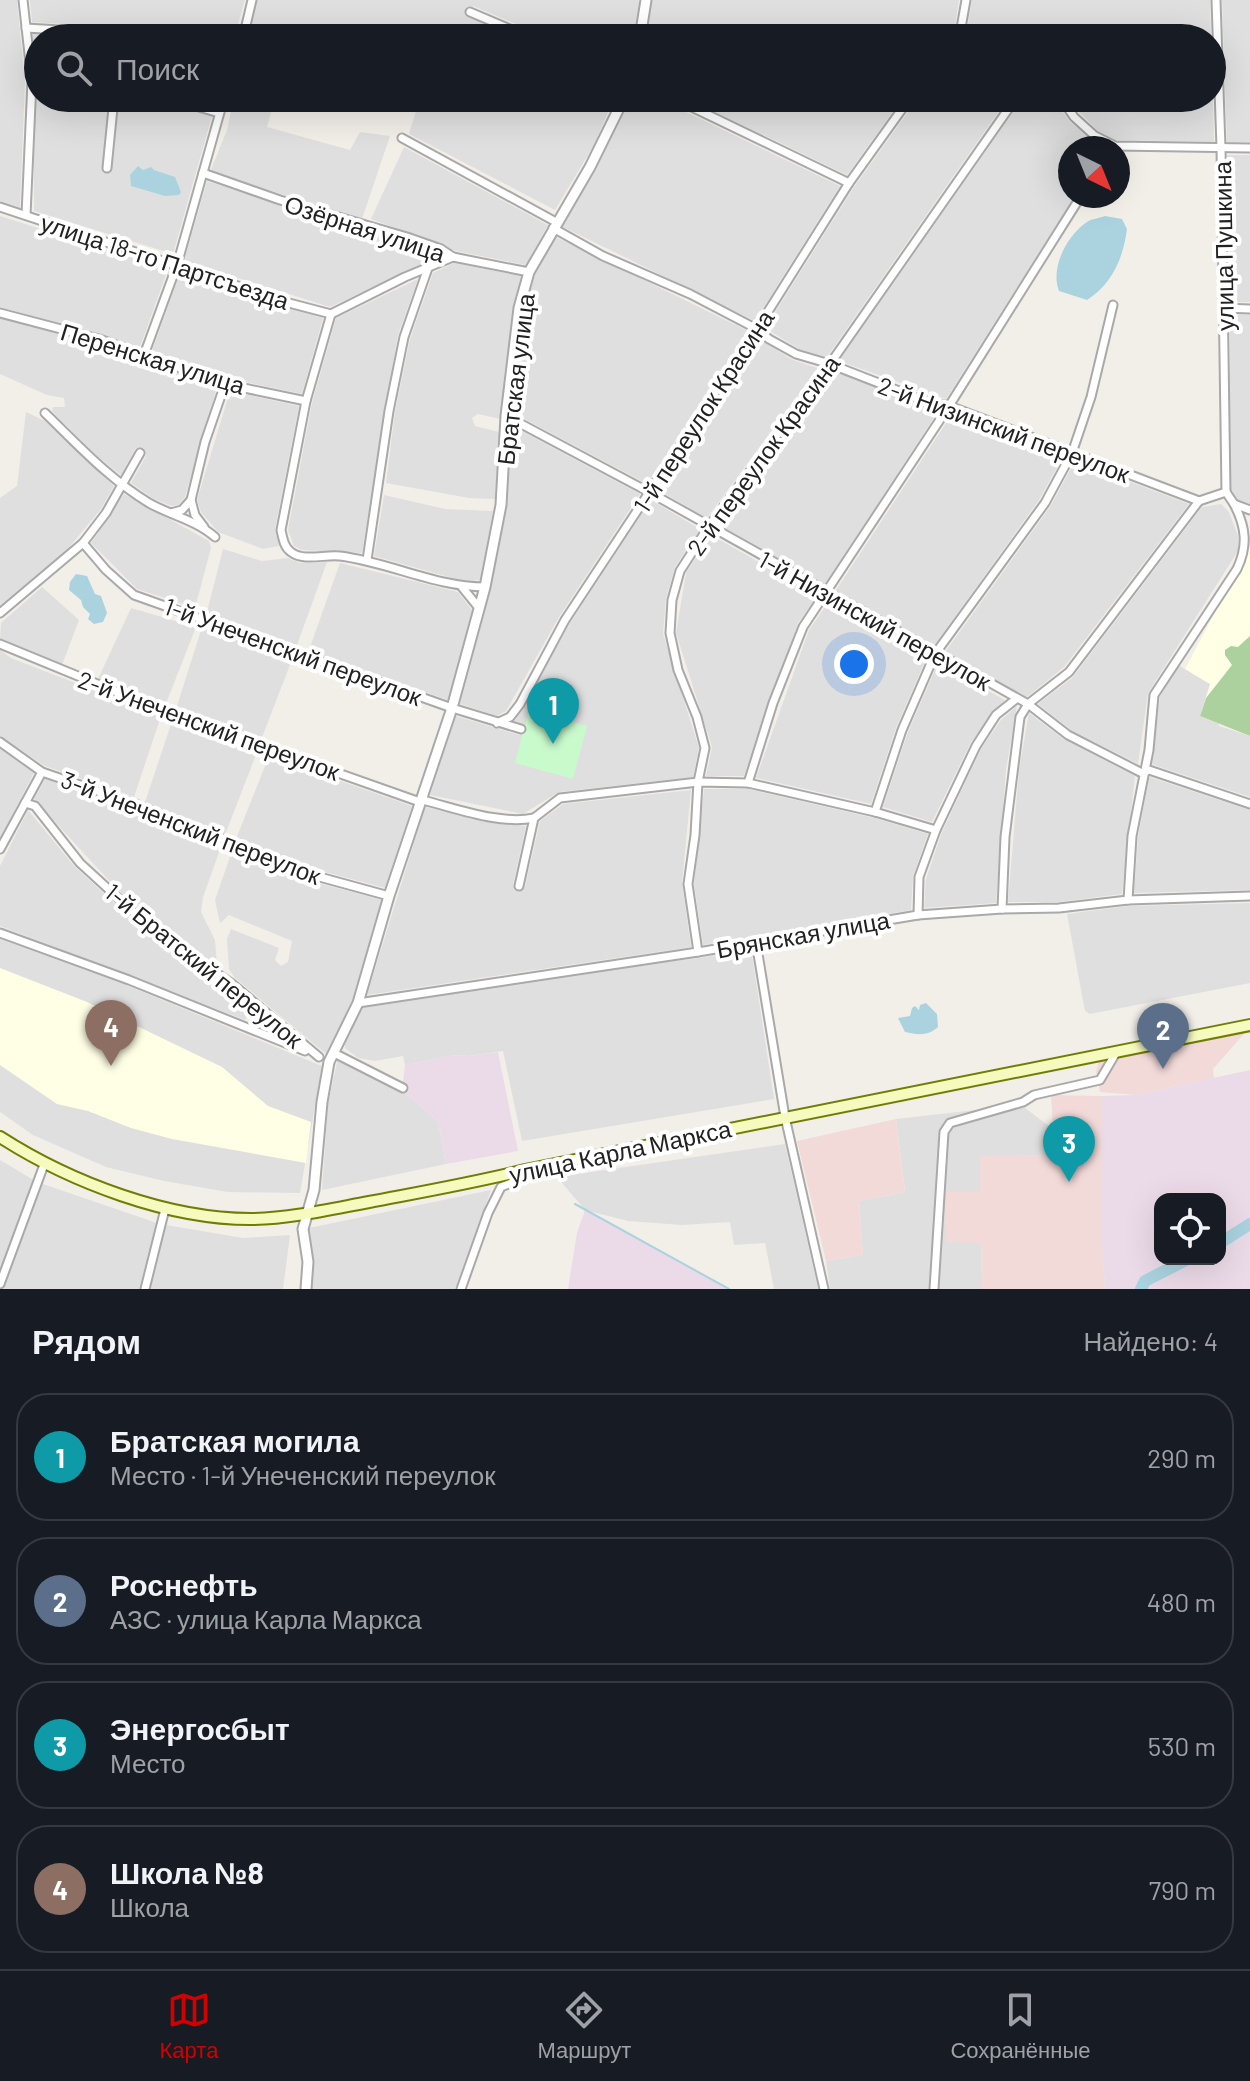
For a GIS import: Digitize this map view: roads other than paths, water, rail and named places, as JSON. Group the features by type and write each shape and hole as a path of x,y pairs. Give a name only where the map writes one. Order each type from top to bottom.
{"main road":[{"name":"улица Карла Маркса","path":"0,1137 45,1162 107,1189 165,1209 252,1219 307,1214 478,1182 785,1117 1250,1025"}],"street":[{"path":"23,0 26,24"},
{"path":"246,24 252,0"},
{"path":"642,24 646,0"},
{"path":"962,24 966,0"},
{"name":"улица Пушкина","path":"1216,0 1217,24"},
{"path":"470,12 498,24"},
{"path":"26,215 31,112"},
{"path":"107,168 113,112"},
{"path":"144,355 177,265 219,113 216,112"},
{"name":"Братская улица","path":"306,1289 308,1262 303,1229 314,1190 322,1102 332,1058 358,1003 389,896 452,708 485,587 501,505 506,416 519,308 529,272 590,167 617,112"},
{"path":"702,112 849,183"},
{"name":"1-й переулок Красина","path":"497,723 510,717 520,704 565,620 757,329 849,183 900,112"},
{"name":"2-й переулок Красина","path":"698,952 688,884 698,782 705,748 697,717 678,670 670,633 672,600 680,571 709,526 830,364 1006,112"},
{"path":"1071,112 1095,136"},
{"name":"улица Пушкина","path":"1220,112 1226,492"},
{"name":"2-й Низинский переулок","path":"402,138 555,225 603,256 690,294 757,329 796,354 925,401 949,406 1199,501"},
{"path":"1130,147 1250,148"},
{"name":"Озёрная улица","path":"203,173 280,200 407,237 441,249 453,257 529,272"},
{"name":"улица 18-го Партсъезда","path":"0,207 289,303 331,314"},
{"path":"748,783 773,703 803,627 949,406 1073,208"},
{"path":"453,257 331,314 306,401 281,530 289,551 301,557 336,556 367,560 462,587 485,587"},
{"path":"367,560 404,337 428,268"},
{"path":"875,812 902,730 935,654 1045,503 1072,453 1091,397 1113,305"},
{"path":"1224,308 1250,309"},
{"name":"Перенская улица","path":"0,313 99,339 225,384 306,401"},
{"path":"171,513 182,510 191,500 205,442 225,384"},
{"path":"45,413 91,459 123,485 151,504 205,528"},
{"name":"1-й Низинский переулок","path":"506,416 649,492 1028,704 1068,735 1142,773 1149,770 1250,804"},
{"path":"0,613 83,543 123,485 140,453"},
{"path":"1002,909 1012,769 1020,717 1028,704 1069,672 1199,501 1226,492 1243,522 1245,552 1154,695 1149,750 1142,773 1132,836 1128,900"},
{"path":"191,500 195,515 215,537"},
{"path":"1234,504 1250,510"},
{"name":"1-й Унеченский переулок","path":"83,543 106,570 134,595 452,708 521,729"},
{"path":"462,587 479,608"},
{"name":"2-й Унеченский переулок","path":"0,644 168,713 421,801 501,818 534,818"},
{"path":"918,915 919,877 936,830 976,746 996,715 1016,699"},
{"name":"3-й Унеченский переулок","path":"0,742 42,772 138,805 316,876 389,896"},
{"path":"0,849 42,772"},
{"path":"519,886 534,818 560,798 698,782 748,783 875,812 936,830"},
{"name":"1-й Братский переулок","path":"25,803 35,806 80,863 153,930 231,983 319,1057"},
{"name":"Брянская улица","path":"358,1003 918,915 1059,908 1128,900 1250,896"},
{"name":"1-й Братский переулок","path":"0,933 227,1018 319,1057 332,1058"},
{"path":"756,942 785,1117 824,1289"},
{"path":"934,1289 944,1132 950,1123 1023,1102 1034,1095 1100,1080 1117,1051"},
{"path":"332,1058 403,1088"},
{"path":"0,1284 45,1162"},
{"path":"461,1289 488,1213 501,1187 526,1177 525,1170"},
{"path":"145,1289 165,1209"}],"water":[{"path":"138,166 143,170 151,167 175,177 181,192 179,195 165,196 131,186 130,175"},
{"path":"1105,216 1122,219 1127,229 1123,250 1110,278 1087,300 1059,291 1058,263 1067,244 1087,222"},
{"path":"76,574 87,576 95,594 101,596 107,613 103,622 94,624 88,619 90,614 81,600 69,590"},
{"path":"926,1003 937,1014 938,1027 923,1034 905,1032 898,1018 910,1016 912,1008 915,1006 919,1010 920,1005"}],"waterway":[{"path":"575,1204 729,1289"},
{"path":"1226,1239 1250,1224"},
{"path":"1141,1289 1145,1281 1176,1265"}],"place":[{"name":"Братская могила","path":"553,744"},
{"name":"Школа №8","path":"111,1066"},
{"name":"Роснефть","path":"1163,1069"},
{"name":"Энергосбыт","path":"1069,1182"}]}
